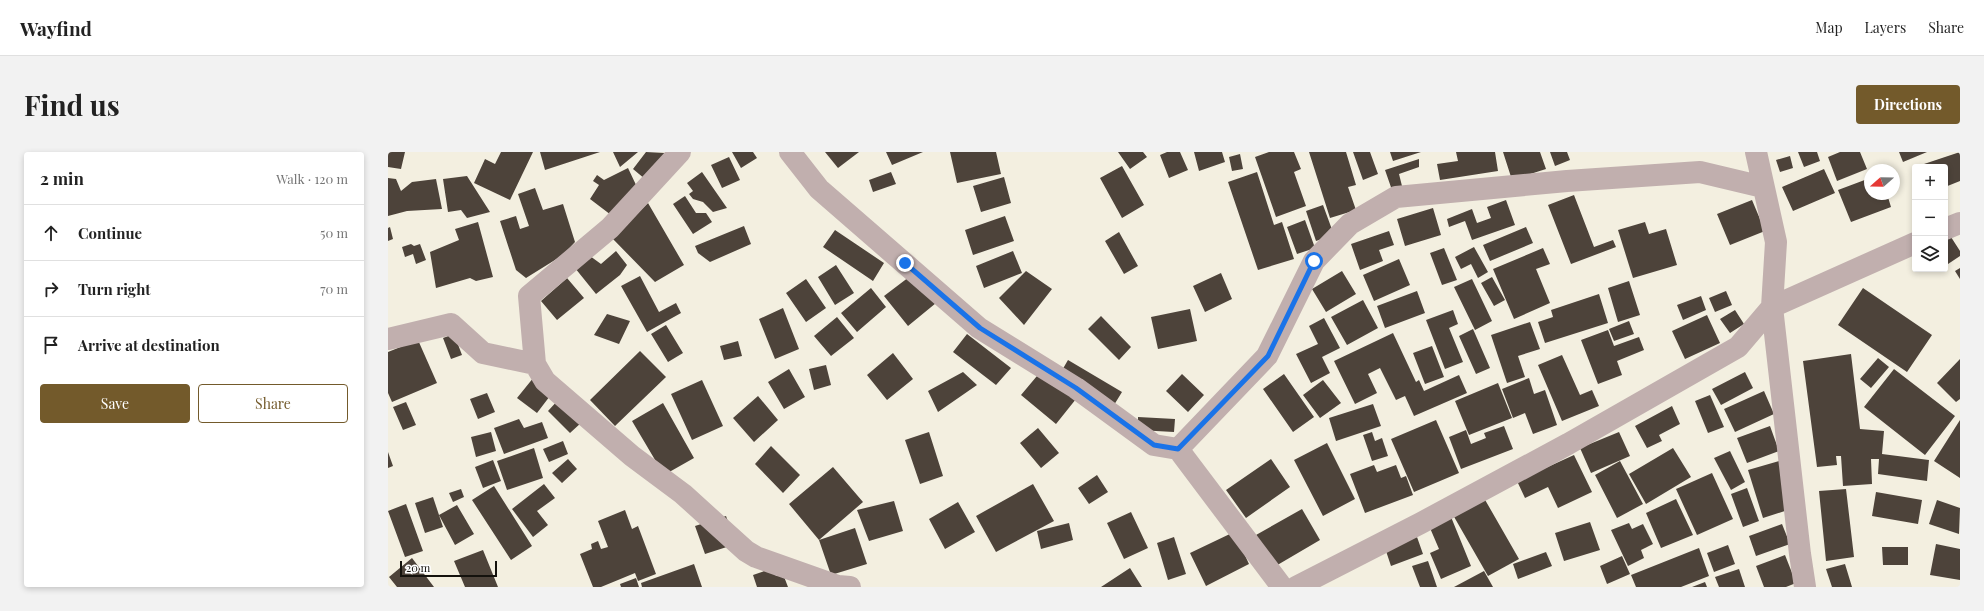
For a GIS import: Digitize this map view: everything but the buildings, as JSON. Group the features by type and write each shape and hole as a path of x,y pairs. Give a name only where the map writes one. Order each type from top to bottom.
{"street":[{"path":"680,152 610,228 529,296 535,364 545,381 632,456 700,508 746,551 756,557 838,586 850,587"},
{"path":"790,152 819,189 980,328 1076,388 1154,445 1178,449 1282,587"},
{"path":"1756,152 1776,242 1772,307 1805,587"},
{"path":"1178,449 1268,356 1314,261 1350,224 1396,197 1566,181 1700,172 1763,187"},
{"path":"1948,228 1960,223"},
{"path":"1296,587 1323,581 1421,523 1568,444 1738,347 1772,307 1912,244"},
{"path":"388,339 451,324 483,353 535,364"}],"route":[{"path":"905,263 980,328 1076,388 1154,445 1178,449 1268,356 1314,261"}]}
